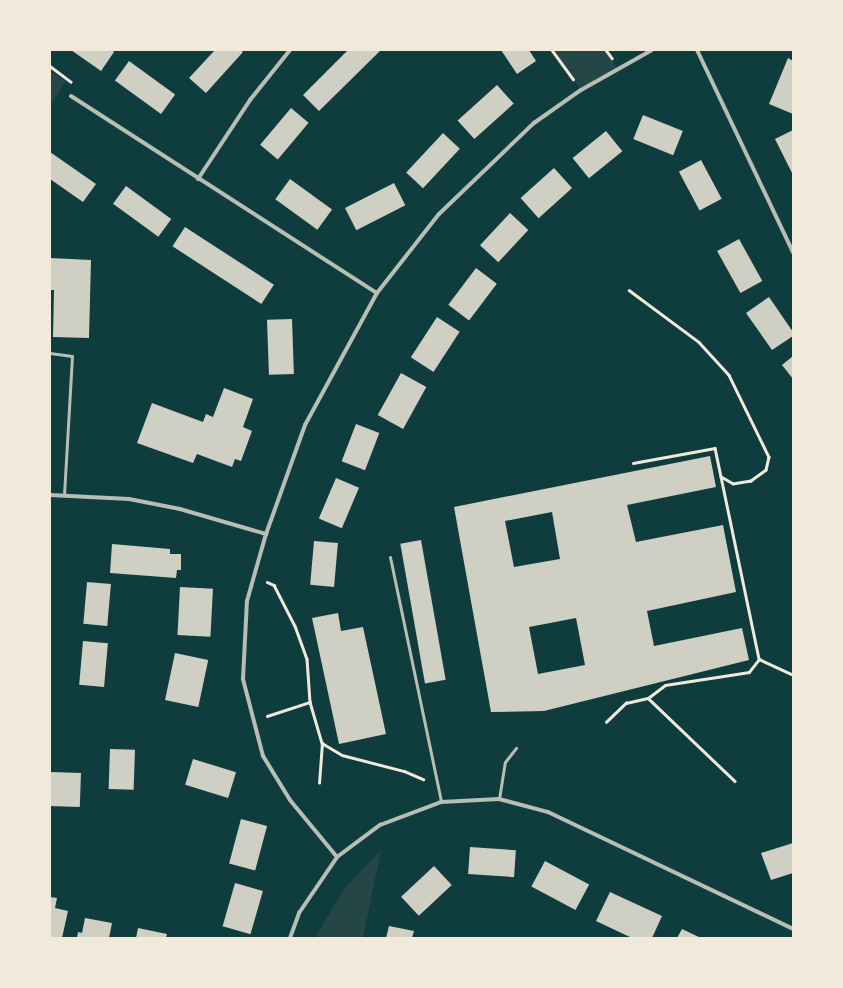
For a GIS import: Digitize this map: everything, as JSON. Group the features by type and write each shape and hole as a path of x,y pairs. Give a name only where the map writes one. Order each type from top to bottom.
{"street":[{"path":"198,179 250,100 290,50"},
{"path":"337,857 290,800 263,756 243,679 248,602 266,534 305,424 377,293 439,214 534,123 582,90 652,50"},
{"path":"697,50 793,252"},
{"path":"72,96 198,179 377,293"},
{"path":"50,495 129,499 180,509 266,534"},
{"path":"290,938 299,913 337,857 380,826 441,802 499,799 548,812 793,929"}],"lane":[{"path":"50,353 72,356 64,495"},
{"path":"390,557 441,802"},
{"path":"499,799 505,762 516,748"}],"path":[{"path":"552,50 582,90"},
{"path":"50,66 71,80 72,96"},
{"path":"629,290 699,342 729,375 769,457 766,470 751,481 733,484 721,477"},
{"path":"606,722 626,703 648,698 665,685 750,672 760,658 715,448 633,463"},
{"path":"254,578 274,585 295,626 308,659 310,702 322,743 319,783"},
{"path":"760,658 791,674"},
{"path":"648,698 735,781"},
{"path":"254,720 310,702"},
{"path":"322,743 342,755 404,771 438,785"}],"shaded area":[{"path":"552,50 606,50 618,69 581,90"},
{"path":"50,71 66,81 50,105"},
{"path":"381,850 363,938 315,938 343,890"}],"building":[{"path":"71,50 112,50 114,52 101,71"},
{"path":"215,50 240,50 243,52 206,93 189,78"},
{"path":"348,50 381,50 319,111 303,95"},
{"path":"501,50 529,50 536,61 517,74"},
{"path":"788,58 793,61 793,114 769,104"},
{"path":"129,61 175,95 161,114 115,80"},
{"path":"497,85 514,104 474,139 458,120"},
{"path":"291,108 309,123 278,160 260,145"},
{"path":"643,115 683,131 673,155 633,139"},
{"path":"793,130 793,175 775,139"},
{"path":"606,131 622,151 589,178 573,158"},
{"path":"443,133 460,149 423,188 406,172"},
{"path":"50,152 96,184 83,202 50,179"},
{"path":"701,160 722,199 700,211 679,172"},
{"path":"554,168 572,188 539,218 521,198"},
{"path":"290,179 332,210 317,230 275,199"},
{"path":"394,183 405,205 356,230 345,208"},
{"path":"126,186 171,219 158,237 113,204"},
{"path":"510,213 528,230 498,262 480,245"},
{"path":"185,227 274,285 261,304 172,246"},
{"path":"739,239 762,281 740,293 717,251"},
{"path":"50,258 91,260 89,338 53,337 54,290 50,290"},
{"path":"476,268 497,284 469,320 448,305"},
{"path":"769,297 793,332 793,336 772,350 746,313"},
{"path":"437,317 460,332 434,372 411,357"},
{"path":"292,319 294,374 269,375 267,320"},
{"path":"793,356 793,379 782,365"},
{"path":"401,373 426,387 403,429 378,415"},
{"path":"224,388 253,399 243,427 252,431 241,461 235,459 232,467 197,454 193,463 137,443 152,403 203,422 206,414 213,417"},
{"path":"356,424 379,433 365,470 342,461"},
{"path":"710,456 716,487 627,505 636,542 723,525 736,592 647,611 654,646 742,628 749,660 544,711 491,712 454,507","holes":["552,512 560,559 514,567 505,521","576,618 585,665 538,674 529,627"]},
{"path":"336,478 359,488 342,528 319,519"},
{"path":"421,540 446,680 425,683 400,544"},
{"path":"314,541 338,543 334,587 310,585"},
{"path":"112,544 170,549 170,554 181,554 181,570 177,570 176,578 110,573"},
{"path":"87,582 111,584 107,626 83,624"},
{"path":"180,587 213,589 210,637 177,635"},
{"path":"338,613 341,631 363,627 386,734 339,744 312,618"},
{"path":"83,641 108,643 104,687 79,685"},
{"path":"175,653 208,660 198,707 165,700"},
{"path":"110,749 135,750 134,790 109,789"},
{"path":"193,759 236,772 228,798 185,785"},
{"path":"50,772 81,773 80,807 50,806"},
{"path":"241,819 267,826 255,870 229,863"},
{"path":"793,843 793,873 771,880 761,853"},
{"path":"470,847 516,850 514,877 468,874"},
{"path":"545,861 589,884 576,910 531,887"},
{"path":"434,866 452,885 419,916 401,897"},
{"path":"235,883 263,891 250,934 223,926"},
{"path":"610,892 662,916 652,938 632,938 596,921"},
{"path":"50,897 57,898 55,908 68,911 62,938 50,938"},
{"path":"85,918 112,923 109,938 77,938 78,932 82,933"},
{"path":"389,926 414,931 412,938 386,938"},
{"path":"138,928 167,934 166,938 136,938"},
{"path":"682,929 701,938 677,938"}]}
